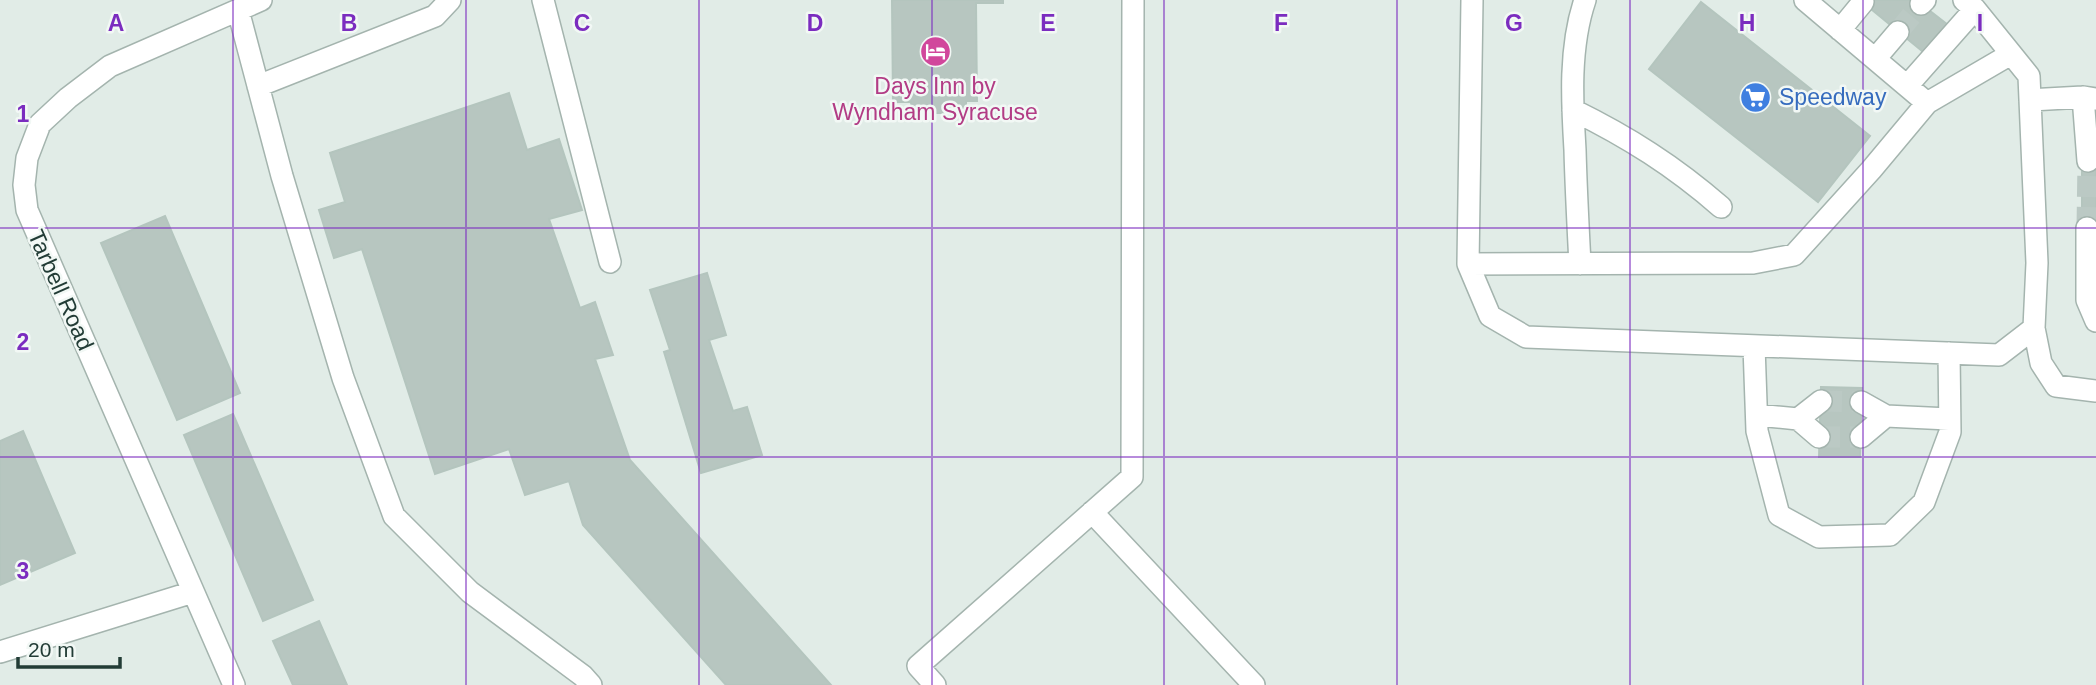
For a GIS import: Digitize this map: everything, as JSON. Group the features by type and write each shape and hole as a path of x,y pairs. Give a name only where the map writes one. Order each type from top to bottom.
{"street":[{"name":"Tarbell Road","path":"233,685 27,210 24,185 27,158 40,124 68,98 110,66 261,0"},
{"path":"258,86 435,16 450,0"},
{"path":"543,0 610,262"},
{"path":"935,685 918,666 1132,477 1133,0"},
{"path":"1472,0 1468,264 1490,316 1526,337 1998,355 2034,328"},
{"path":"1580,264 1573,110 1579,18 1585,0"},
{"path":"1806,0 1927,103"},
{"path":"1840,30 1863,2"},
{"path":"1907,86 1970,5 2029,76 2037,263 2034,328 2042,363 2056,386 2096,391"},
{"path":"238,10 282,176 343,378 394,516 470,592 583,676 591,685"},
{"path":"1875,59 1898,32"},
{"path":"1468,264 1753,263 1794,256 1927,103 2011,54"},
{"path":"2030,100 2090,98 2088,161"},
{"path":"1573,110 1623,135 1692,181 1721,207"},
{"path":"2087,228 2087,300 2096,321"},
{"path":"1754,346 1757,431 1779,515 1819,537 1890,535 1924,502 1950,432 1949,353"},
{"path":"1798,419 1821,401"},
{"path":"1861,402 1886,416 1949,419"},
{"path":"1756,415 1798,419 1819,437"},
{"path":"1861,437 1886,416"},
{"path":"1092,512 1254,685"},
{"path":"0,652 193,592"}],"building":[{"name":"Days Inn by Wyndham Syracuse","path":"892,0 1003,0 1003,3 976,3 977,101 966,101 966,113 912,113 911,102 893,102"},
{"path":"1860,0 1916,0 1962,36 1938,64"},
{"path":"1701,2 1870,136 1818,202 1649,69"},
{"path":"509,93 527,150 559,139 582,210 549,219 580,308 595,302 613,355 595,359 630,460 831,685 726,685 583,525 569,481 525,495 509,449 435,474 362,249 334,258 319,210 345,202 330,153"},
{"path":"2082,161 2096,161 2096,228 2082,228"},
{"path":"165,216 240,393 177,420 101,243"},
{"path":"707,273 726,335 709,340 733,411 747,407 762,455 701,473 664,352 670,350 650,290"},
{"path":"1821,387 1862,388 1860,457 1819,457"},
{"path":"233,414 313,600 263,621 184,435"},
{"path":"23,431 75,553 0,585 0,441"},
{"path":"319,621 347,685 293,685 273,641"}],"tunnel":[{"path":"1898,32 1921,4"},
{"path":"2087,228 2088,161"},
{"path":"1821,401 1861,402"},
{"path":"1819,437 1861,437"}],"place":[{"name":"Days Inn by Wyndham Syracuse","path":"935,52"},
{"name":"Speedway","path":"1756,97"}]}
